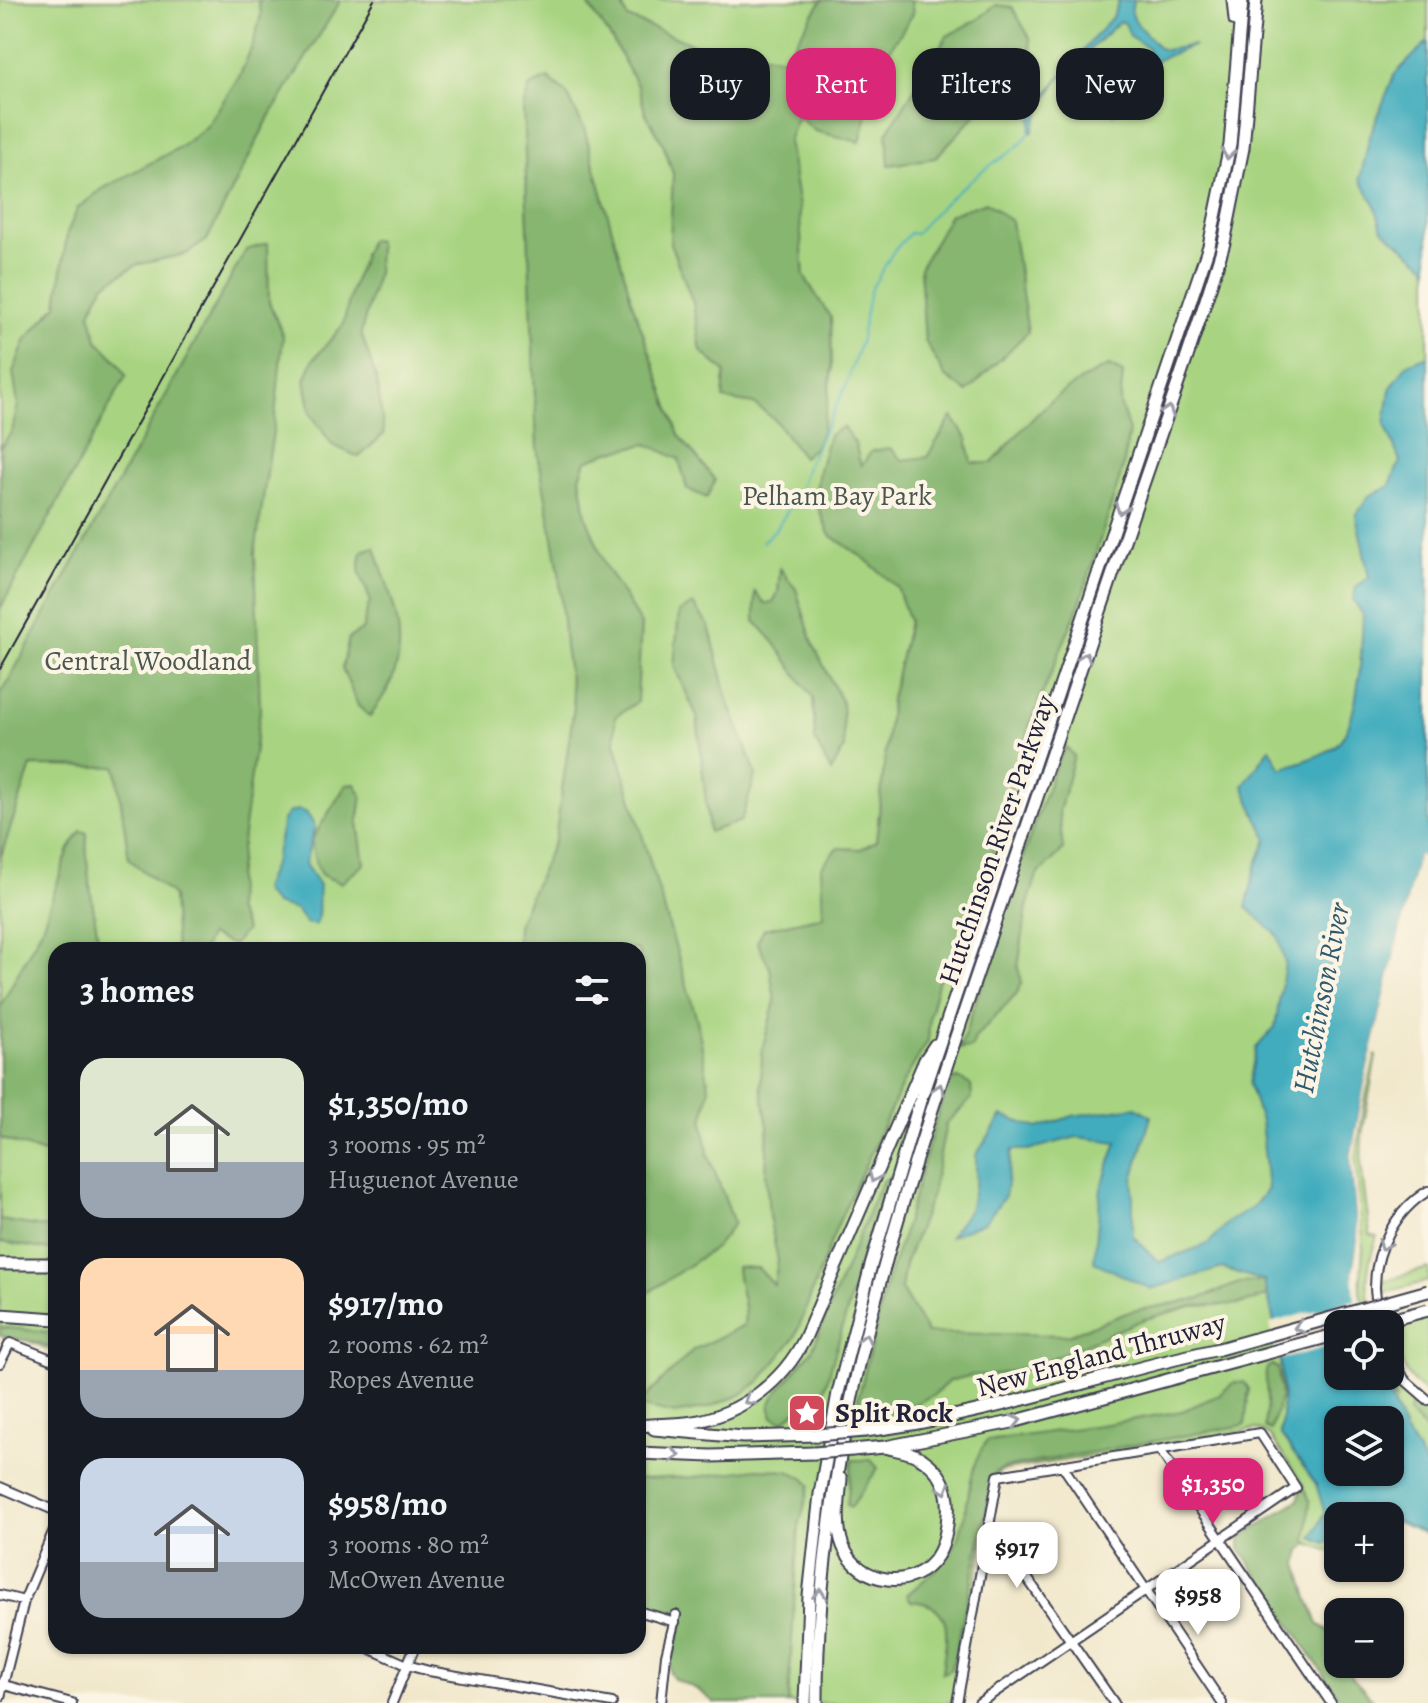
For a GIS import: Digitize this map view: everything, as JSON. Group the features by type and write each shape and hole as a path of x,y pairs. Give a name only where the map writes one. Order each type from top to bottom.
{"highway":[{"path":"1233,0 1239,48"},
{"name":"Hutchinson River Parkway","path":"805,1703 813,1545 834,1416 887,1208 1209,246 1228,160 1242,0"},
{"name":"Hutchinson River Parkway","path":"817,1703 817,1643 824,1557 842,1436 876,1295 919,1151 1224,243 1242,156 1256,0"},
{"path":"646,1425 685,1423 720,1415 760,1393 789,1364 809,1329 925,1060 944,1031"},
{"path":"0,1264 48,1264"},
{"name":"New England Thruway","path":"646,1427 702,1435 817,1435 865,1431 975,1413 1428,1291"},
{"path":"1404,1315 1428,1310"},
{"path":"0,1315 48,1318"},
{"name":"New England Thruway","path":"646,1453 711,1456 885,1447 1012,1422 1324,1338"},
{"path":"842,1436 839,1523 844,1547 855,1564 866,1572 881,1579 901,1580 921,1572 936,1557 946,1530 948,1497 941,1477 927,1462 885,1447"}],"street":[{"path":"1378,1310 1375,1287 1383,1245 1394,1223 1428,1191"},
{"path":"0,1363 10,1343 48,1358"},
{"path":"1404,1379 1428,1400"},
{"path":"957,1703 998,1476 1260,1433 1296,1488 979,1703"},
{"path":"1160,1450 1331,1703"},
{"path":"1062,1465 1222,1703"},
{"path":"0,1487 48,1508"},
{"path":"989,1523 1114,1703"},
{"path":"0,1697 24,1601 48,1544"},
{"path":"0,1595 24,1601"},
{"path":"646,1612 676,1618 666,1655 661,1703"},
{"path":"382,1654 407,1665 612,1703"},
{"path":"392,1703 412,1654"},
{"path":"2,1684 72,1703"}],"green space":[{"name":"Pelham Bay Park","path":"0,0 1428,0 1428,480 1264,1281 1280,1357 1283,1396 1280,1434 1316,1484 1324,1505 1324,1549 1306,1542 1303,1484 1270,1436 1257,1429 1000,1471 995,1479 952,1703 765,1703 691,1610 646,1599 646,942 48,942 48,1349 0,1328"},
{"path":"258,0 341,0 266,123 207,240 186,254 136,265 104,285 90,312 97,340 119,363 126,376 0,609 0,448 12,431 18,405 13,372 26,339 57,305 67,233 78,208 102,189 182,146 207,126 240,75 253,44 261,15"},
{"path":"585,0 619,0 628,18 695,45 716,48 670,48 670,120 770,120 770,56 786,56 786,120 796,120 788,141 799,206 804,276 831,318 832,368 827,407 821,435 814,448 803,457 774,419 754,404 723,399 725,372 701,351 693,303 670,243 673,174 663,144 645,112 639,89 613,41"},
{"path":"822,0 911,0 913,14 891,48 791,48"},
{"path":"996,5 1012,7 1030,38 1031,48 940,48 947,36 977,20"},
{"path":"548,78 567,94 584,128 632,302 679,435 715,480 707,498 687,489 679,459 647,444 609,452 586,461 580,477 586,516 606,567 641,624 637,702 615,717 615,743 697,1020 709,1088 703,1122 708,1154 734,1223 716,1247 646,1294 646,942 516,942 517,925 555,839 574,706 559,572 537,448 523,107 530,86"},
{"path":"912,93 912,120 971,120 935,158 889,165 887,133"},
{"path":"803,120 866,120 860,142 815,131"},
{"path":"986,202 1011,221 1028,332 967,392 945,376 925,341 920,268 950,214"},
{"path":"369,240 378,241 377,274 361,333 377,381 384,434 359,457 332,445 311,414 305,380 313,360 343,325"},
{"name":"Central Woodland","path":"268,243 269,302 283,336 274,425 255,553 260,711 237,878 236,910 246,930 236,942 226,942 209,935 206,942 176,942 173,896 129,859 116,767 31,766 0,859 0,696 246,250"},
{"path":"1109,366 1123,373 1120,403 1129,431 1123,468 1080,603 1031,722 982,887 956,958 939,979 930,1014 928,1041 904,1081 837,1226 795,1337 760,1381 740,1395 707,1408 675,1414 646,1408 646,1397 693,1350 744,1325 737,1267 758,1268 774,1285 778,1260 769,1216 766,1173 768,1127 761,1085 762,1050 775,1001 770,968 757,942 764,929 823,916 821,867 837,848 861,849 876,841 891,699 909,621 897,587 865,559 829,534 815,499 829,435 843,427 855,443 861,466 872,451 890,448 902,460 927,457 952,417 967,438 972,463 992,463 1031,420 1058,396"},
{"path":"375,547 396,613 399,646 392,680 370,717 358,706 342,668 349,638 362,630 370,600 359,570 362,551"},
{"path":"780,568 796,589 813,644 842,703 844,748 831,772 815,740 813,698 774,642 755,621 755,592 766,604 773,602 778,592"},
{"path":"693,604 709,626 729,703 756,774 741,821 709,832 697,716 674,666 679,612"},
{"path":"1066,747 1074,756 1059,812 1063,850 1037,875 1027,907 1018,968 1022,983 1017,993 975,1038 972,1048 960,1049 1027,845 1056,764"},
{"path":"355,784 362,796 358,823 364,864 341,883 321,875 311,841 346,785"},
{"path":"81,831 87,833 98,942 48,942 48,1154 0,1138 0,1007 41,930 69,849"},
{"path":"1373,1055 1376,1056 1362,1135 1361,1165 1370,1235 1377,1237 1367,1280 1371,1310 1364,1310 1360,1292 1363,1248 1355,1158"},
{"path":"960,1079 971,1085 972,1098 946,1124 932,1194 905,1264 901,1289 927,1333 1068,1335 1132,1311 1198,1299 1239,1283 1264,1281 1268,1296 1240,1304 1192,1306 1142,1320 1029,1368 949,1381 935,1394 900,1412 859,1416 853,1420 886,1284 942,1099 951,1080"},
{"path":"889,1177 823,1395 816,1404 803,1405 783,1421 773,1417 770,1405 812,1350 876,1194 882,1182"},
{"path":"0,1220 48,1228 48,1250 0,1242"},
{"path":"1428,1268 1428,1281 1383,1293 1383,1281"},
{"path":"1428,1319 1428,1393 1413,1381 1404,1366 1404,1326"},
{"path":"0,1327 48,1332 48,1346 40,1343 0,1336"},
{"path":"1271,1365 1278,1368 1281,1396 1271,1430 1265,1428 1265,1424 1266,1373"},
{"path":"1244,1382 1249,1389 1245,1425 995,1472 954,1660 950,1670 942,1673 946,1637 943,1617 937,1609 911,1601 907,1595 941,1563 958,1538 974,1466 987,1441 1182,1411 1219,1395 1233,1383"},
{"path":"1392,1390 1402,1390 1428,1410 1428,1468 1404,1429 1404,1406 1394,1406 1389,1393 1397,1401"},
{"path":"1411,1405 1428,1413 1428,1433 1408,1413"},
{"path":"852,1460 871,1460 878,1468 851,1507 847,1505"},
{"path":"757,1469 779,1470 799,1475 810,1485 799,1526 788,1703 715,1703 697,1689 674,1679 670,1673 670,1661 684,1621 683,1611 646,1605 646,1479 695,1477"},
{"path":"1303,1484 1310,1501 1306,1541 1310,1543 1301,1550 1298,1564 1318,1624 1324,1628 1324,1675 1240,1549 1240,1538 1298,1500"},
{"path":"1326,1678 1353,1678 1376,1703 1343,1703"}],"water":[{"path":"1119,0 1134,0 1132,14 1135,20 1159,48 1148,48 1130,36 1125,23 1120,21 1092,48 1085,48 1113,16"},
{"path":"1428,41 1428,271 1382,229 1375,205 1360,179 1370,135 1394,75"},
{"path":"1195,45 1164,57 1164,50"},
{"path":"1056,82 1040,111 1040,101"},
{"path":"1032,120 1037,120 1032,133"},
{"name":"Hutchinson River","path":"1428,356 1428,845 1425,856 1418,855 1367,1071 1351,1158 1358,1240 1353,1271 1360,1310 1324,1310 1324,1390 1387,1390 1394,1406 1324,1406 1324,1486 1404,1486 1404,1429 1428,1468 1428,1535 1404,1525 1404,1502 1324,1502 1324,1511 1316,1484 1280,1434 1283,1396 1280,1357 1264,1281 1222,1268 1151,1289 1094,1262 1101,1188 1117,1142 1077,1137 1028,1150 1012,1150 1005,1196 985,1222 950,1236 969,1210 976,1180 976,1155 1002,1116 1038,1128 1072,1116 1136,1107 1151,1116 1133,1180 1133,1236 1159,1262 1208,1244 1228,1222 1252,1208 1268,1189 1261,1121 1249,1084 1256,1048 1275,1027 1285,963 1278,936 1246,907 1256,866 1267,839 1243,786 1270,748 1281,769 1326,752 1346,732 1358,682 1363,615 1353,600 1356,587 1369,577 1356,515 1370,495 1389,487 1400,461 1385,424 1390,389 1407,364"},
{"path":"298,810 306,812 315,826 305,864 319,885 315,925 306,923 296,910 275,904 263,889 275,860 283,820 288,813"},
{"path":"1324,1516 1324,1543 1312,1537"}],"pier":[{"path":"1418,855 1421,855 1364,1100 1355,1159 1362,1240 1357,1271 1362,1310 1324,1310 1324,1348 1275,1361 1270,1323 1355,1300 1353,1271 1358,1240 1351,1158 1367,1071"}],"waterway":[{"path":"762,542 777,528 798,494 808,464 846,386 860,343 870,291 893,252 910,233 916,234 955,193 1021,143 1030,131"}],"railway":[{"path":"0,669 374,0"}],"place":[{"name":"Split Rock","path":"807,1413"}]}
